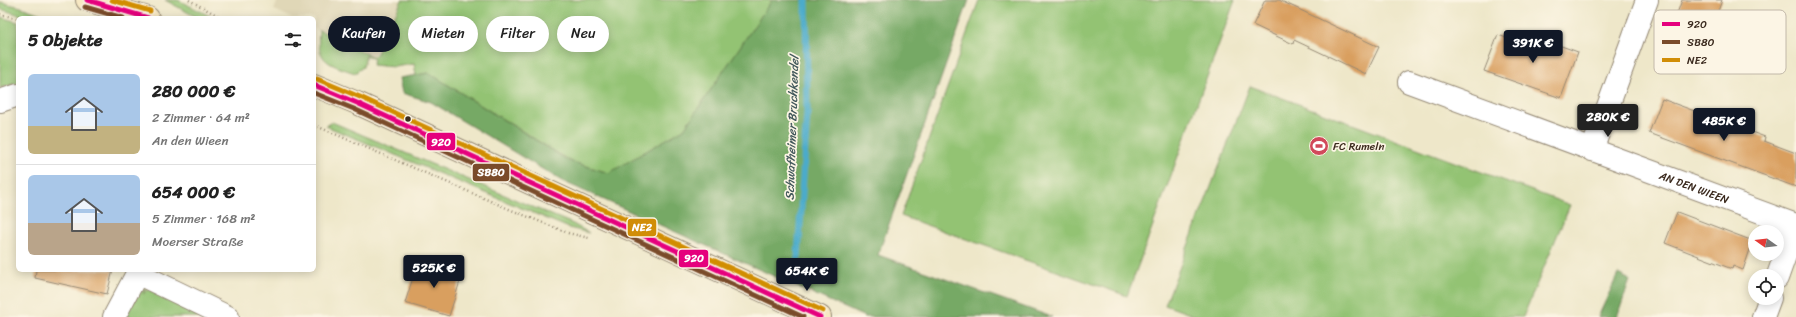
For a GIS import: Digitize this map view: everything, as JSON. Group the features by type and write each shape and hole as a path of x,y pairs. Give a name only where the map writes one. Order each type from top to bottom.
{"main road":[{"path":"87,0 141,16"},
{"path":"316,86 357,102 820,317"}],"street":[{"path":"1592,150 1647,0"},
{"name":"AN DEN WIEEN","path":"1409,82 1796,225"},
{"path":"0,101 16,96"},
{"path":"1780,269 1796,225"},
{"path":"114,317 139,272 228,317"},
{"path":"1763,317 1767,305"}],"path":[{"path":"189,0 218,16"},
{"path":"0,14 16,18"},
{"path":"316,126 568,233 595,239"}],"shaded area":[{"path":"278,0 402,0 394,16 328,16 328,35 316,29 316,16 288,16 274,10"},
{"path":"363,52 376,52 373,57"}],"green space":[{"path":"165,0 178,0 210,16 194,16"},
{"path":"402,0 772,0 684,129 609,173 570,161 429,73 416,75 414,64 394,67 372,65 374,59 366,55 363,67 355,73 331,64 322,55 319,41 319,30 328,34 328,52 363,52 373,57 377,52 400,52 400,16 394,16"},
{"path":"772,0 969,0 878,255 1052,317 865,317 562,181 431,102 402,93 399,78 429,73 569,161 609,173 684,129"},
{"path":"979,0 1235,0 1127,296 901,216"},
{"path":"0,2 21,7 46,16 23,16 0,9"},
{"path":"0,17 16,21 16,84 0,88"},
{"name":"FC Rumeln","path":"1250,86 1570,205 1523,317 1198,317 1165,305"},
{"path":"332,122 573,224 589,233 569,228 326,126"},
{"path":"1618,274 1630,280 1617,317 1598,317"},
{"path":"147,286 143,294 149,289 208,317 124,317 140,291"}],"building":[{"path":"1265,0 1279,0 1379,47 1366,74 1294,40 1293,44 1253,25"},
{"path":"1682,0 1722,0 1718,10 1678,10"},
{"path":"1528,34 1578,52 1561,98 1484,71 1498,35 1524,44"},
{"path":"1662,99 1765,137 1764,141 1796,153 1796,187 1649,133"},
{"path":"1677,212 1748,239 1748,256 1743,270 1733,266 1732,269 1665,243"},
{"path":"418,262 462,275 449,316 405,303"},
{"path":"36,272 112,272 107,294 35,278"}],"waterway":[{"name":"Schwafheimer Bruchkendel","path":"798,257 807,113 806,0"}],"transit line":[{"name":"920","path":"87,0 141,16"},
{"name":"NE2","path":"112,0 150,11"},
{"name":"SB80","path":"85,7 116,16"},
{"name":"NE2","path":"317,79 360,97 823,311"},
{"name":"920","path":"316,86 357,103 820,317"},
{"name":"SB80","path":"316,94 354,109 803,317"}],"place":[{"name":"FC Rumeln","path":"1319,146"}]}
